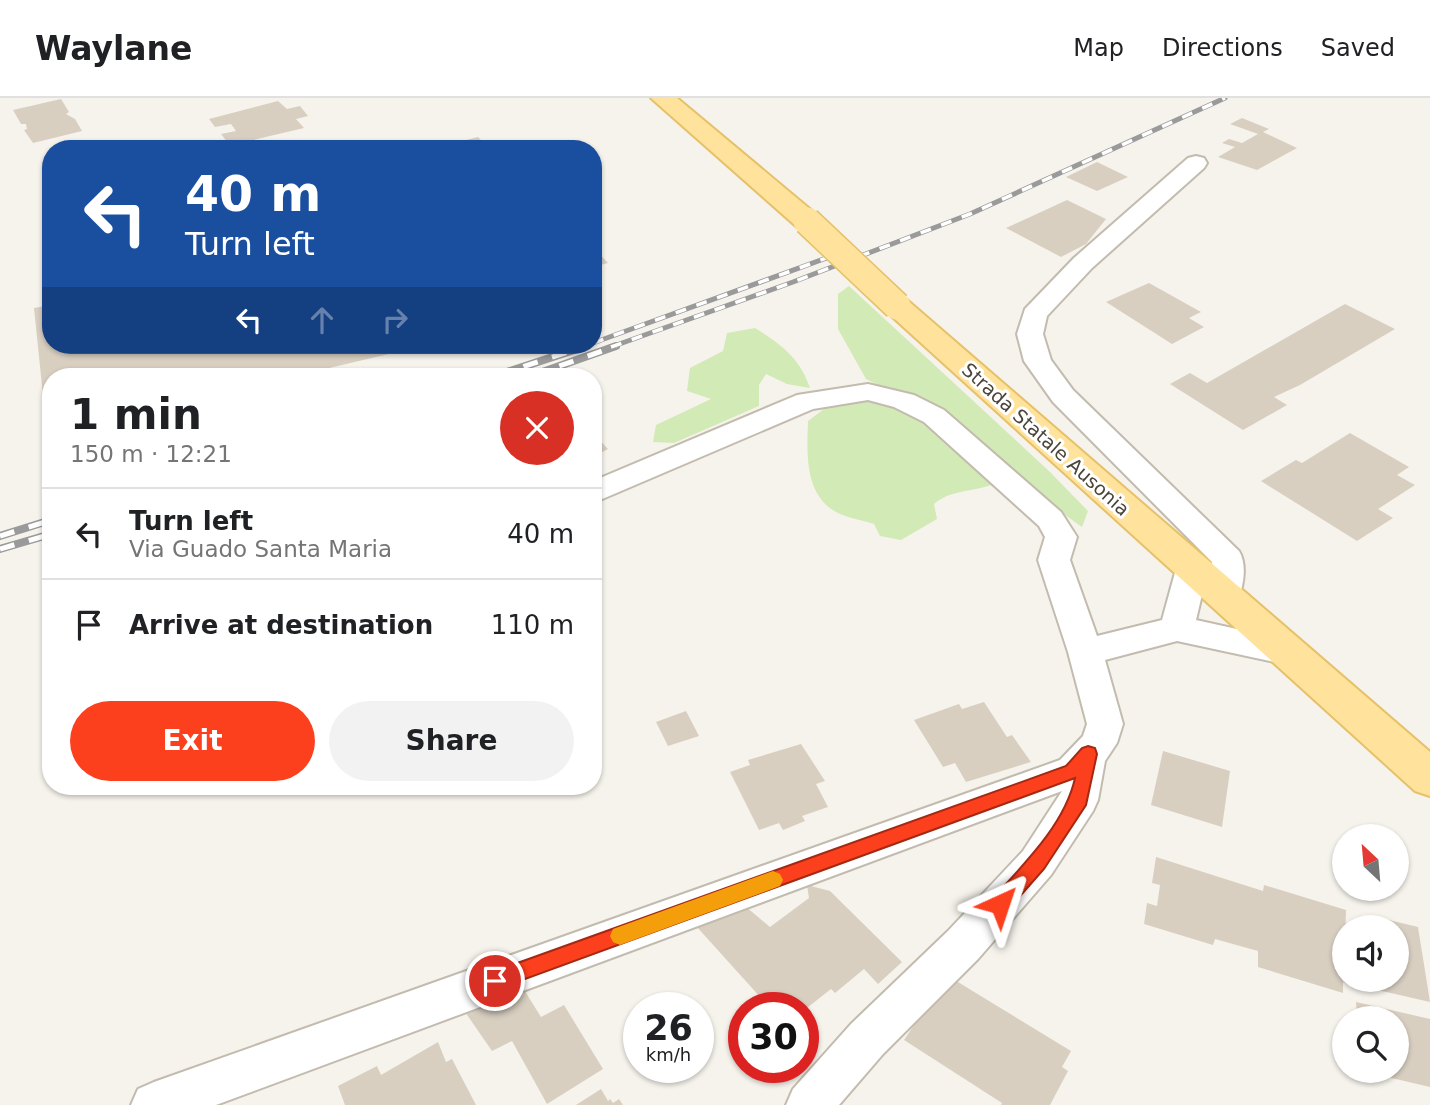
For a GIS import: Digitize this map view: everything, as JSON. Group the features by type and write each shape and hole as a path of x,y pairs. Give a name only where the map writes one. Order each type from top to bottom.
{"main road":[{"name":"Strada Statale Ausonia","path":"663,98 807,221 897,306 1430,778"}],"street":[{"path":"1196,163 1083,263 1034,314 1030,334 1038,361 1063,396 1228,559 1223,597"},
{"path":"154,1105 1073,771 1099,743 1105,724 1085,652 1054,560 1061,537 1050,519 934,416 904,401 868,392 807,401 602,489"},
{"path":"1177,629 1192,569"},
{"path":"1085,652 1177,629 1284,651"},
{"path":"809,1105 867,1039 963,945 1037,863 1079,800 1088,754"}],"green space":[{"path":"849,286 1049,471 1088,511 1082,527 892,392 866,379 838,329 838,294"},
{"path":"755,328 795,360 810,388 787,384 766,374 759,385 759,406 674,443 653,442 656,425 711,399 687,391 690,368 723,351 727,333"},
{"path":"863,398 899,405 931,421 996,476 991,485 940,499 934,504 937,519 901,540 880,536 874,524 836,512 818,495 813,483 808,459 808,421 824,409"}],"building":[{"path":"61,99 69,112 66,114 75,119 82,131 33,143 24,130 27,129 26,124 21,124 13,110"},
{"path":"278,101 287,109 300,106 308,116 296,119 304,128 253,140 226,140 221,134 236,131 231,124 215,127 209,119"},
{"path":"1242,118 1269,129 1263,132 1297,148 1257,170 1218,157 1235,147 1222,143 1229,139 1242,143 1258,134 1230,124"},
{"path":"1097,162 1128,177 1097,191 1066,177"},
{"path":"1067,200 1106,219 1086,244 1061,257 1006,228"},
{"path":"1149,283 1201,312 1189,318 1204,327 1172,344 1106,302"},
{"path":"1345,304 1395,329 1300,385 1274,397 1287,405 1243,430 1170,384 1190,373 1207,383"},
{"path":"42,307 42,354 389,354 329,368 42,368 42,386 34,308"},
{"path":"1350,433 1409,467 1397,475 1415,485 1378,509 1393,518 1357,541 1261,481 1296,460 1302,463"},
{"path":"984,702 1007,737 1012,735 1031,762 966,782 955,763 943,767 914,720 959,704 962,709"},
{"path":"686,711 699,736 668,746 656,722"},
{"path":"801,744 825,781 816,784 828,807 802,816 805,821 783,830 779,823 759,830 730,772 750,765 748,760"},
{"path":"1163,751 1230,771 1222,827 1151,805"},
{"path":"1156,857 1263,891 1264,885 1346,910 1346,915 1332,915 1332,990 1258,967 1258,951 1215,939 1213,945 1144,924 1147,903 1157,906 1160,885 1152,883"},
{"path":"807,885 830,891 902,962 878,984 864,969 835,993 831,989 819,998 819,992 756,992 696,926 745,906 770,927 809,898"},
{"path":"1409,925 1418,927 1430,1002 1386,992 1409,992"},
{"path":"953,979 1071,1051 1062,1067 1068,1071 1050,1105 1001,1105 1002,1103 904,1040 938,989"},
{"path":"523,988 541,1017 564,1005 603,1069 547,1104 512,1041 492,1051 463,1009"},
{"path":"1356,1002 1373,1006 1356,1006"},
{"path":"1409,1014 1430,1019 1430,1087 1409,1082"},
{"path":"438,1042 446,1062 452,1059 476,1105 345,1105 338,1086 377,1066 381,1075"},
{"path":"601,1089 608,1101 610,1099 613,1103 619,1099 623,1105 576,1105"}],"railway":[{"path":"611,347 793,282 970,214 1225,98"},
{"path":"602,340 843,252"},
{"path":"602,351 616,346"},
{"path":"519,368 562,354"},
{"path":"554,368 593,354"},
{"path":"0,536 42,523"},
{"path":"0,549 42,537"}],"slow traffic":[{"path":"620,936 773,880"}],"route":[{"path":"495,981 1073,771 1088,754 1079,800 1037,863 1000,904"}]}
